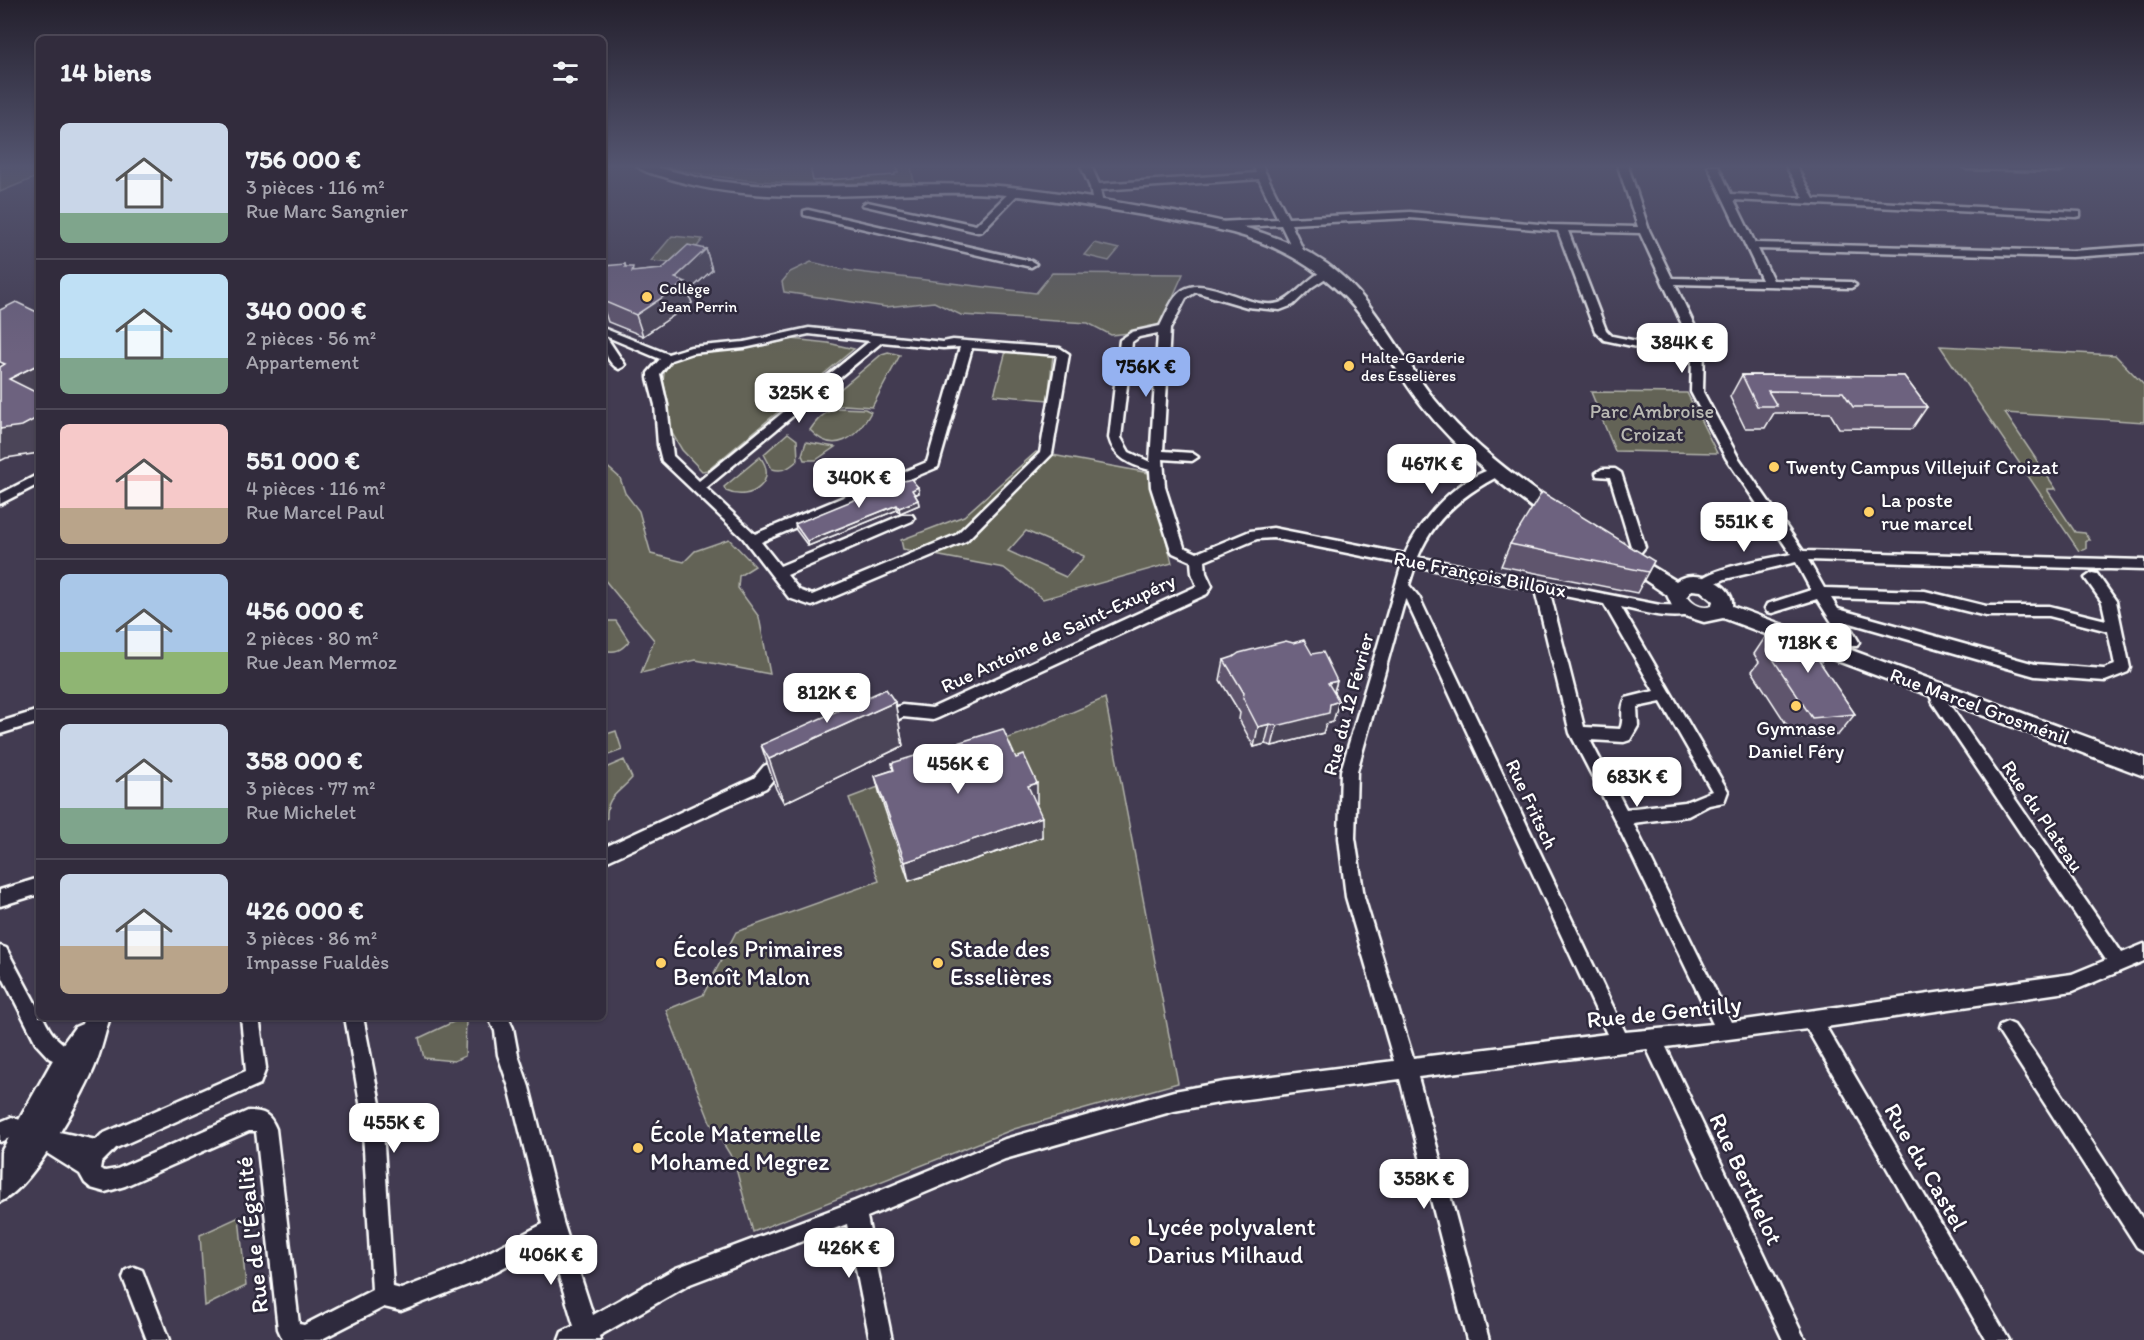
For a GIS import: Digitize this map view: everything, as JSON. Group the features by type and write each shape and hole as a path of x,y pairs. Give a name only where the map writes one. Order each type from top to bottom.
{"street":[{"path":"876,229 1031,264"},
{"path":"1230,229 1263,238 1300,254 1344,284 1379,328 1430,405 1451,428 1498,471 1533,499 1577,529"},
{"path":"1288,229 1300,254"},
{"path":"1557,229 1644,230 1698,346 1697,392 1732,458 1799,556 1852,642"},
{"path":"1562,229 1601,331 1605,336 1616,341 1698,357"},
{"path":"1743,229 1769,283"},
{"path":"1752,246 2072,254 2144,249"},
{"path":"1198,558 1182,554 1174,545 1158,487 1157,461 1164,329 1177,302 1186,292 1194,289 1202,289 1256,305 1280,307 1289,303 1308,285 1328,272"},
{"path":"1668,280 1851,285"},
{"path":"1164,329 1136,334 1126,340 1115,438 1117,446 1125,455 1157,461 1192,458"},
{"path":"809,331 943,345 967,344 1056,350 1063,354 1046,454 961,538 812,601 794,594 752,541 667,458 663,447 660,401 653,386 654,373 667,358 691,350 744,345 809,331"},
{"path":"606,332 667,358"},
{"path":"699,488 880,338"},
{"path":"752,541 933,464 967,344"},
{"path":"606,345 619,365"},
{"name":"Rue du 12 Février","path":"1478,1340 1407,1069 1355,897 1349,866 1346,812 1353,754 1410,560 1424,530 1444,505 1471,484 1498,471"},
{"path":"1602,473 1614,473 1638,547 1628,559"},
{"path":"0,500 36,480"},
{"path":"778,573 907,518"},
{"name":"Rue François Billoux","path":"1198,558 1256,534 1273,533 1660,610 1688,610"},
{"path":"1606,546 1658,577 1689,586 1721,596 1724,606 1712,616 1696,614 1678,601 1689,586 1721,575 1799,556 2144,565"},
{"name":"Rue Antoine de Saint-Exupéry","path":"868,727 902,711 933,714 1202,590 1205,586 1199,573 1198,558"},
{"path":"1833,613 2035,670 2105,675 2123,668 2109,601 2092,578"},
{"name":"Rue Fritsch","path":"1402,586 1412,597 1620,1042"},
{"path":"1540,586 1578,733 1622,817 1726,1032"},
{"path":"1772,608 1820,593 1925,596 1986,611 2049,611 2113,627"},
{"path":"1609,600 1719,787 1720,794 1688,809 1622,817"},
{"name":"Rue Marcel Grosménil","path":"1722,610 2144,767"},
{"name":"Rue du Plateau","path":"1936,690 1936,696 2119,964"},
{"path":"1578,733 1624,736 1632,724 1628,709 1631,703 1638,699 1666,696"},
{"path":"0,728 36,717"},
{"path":"606,855 760,783 770,771 800,757"},
{"path":"0,898 36,887"},
{"name":"Rue de Gentilly","path":"581,1337 684,1276 855,1211 1005,1149 1184,1099 1620,1042 1726,1032 2073,982 2144,952"},
{"path":"0,954 44,1040 75,1063"},
{"name":"Rue du Castel","path":"1811,1019 1998,1340"},
{"path":"0,1187 22,1134 75,1063 96,1020"},
{"path":"22,1134 96,1175 98,1150 109,1141 250,1079 256,1068 250,1020"},
{"path":"355,1020 372,1114 383,1296"},
{"path":"499,1020 504,1028 508,1055 519,1087 581,1337"},
{"path":"2007,1031 2144,1240"},
{"name":"Rue Berthelot","path":"1652,1039 1794,1340"},
{"name":"Rue de l'Égalité","path":"96,1175 118,1179 248,1121 261,1121 266,1129 290,1333 296,1336 305,1335 383,1296 401,1300 431,1289 489,1263 555,1229"},
{"path":"22,1134 98,1150"},
{"path":"855,1211 881,1340"},
{"path":"134,1278 158,1340"}],"green space":[{"path":"672,236 703,239 683,264 651,261"},
{"path":"1094,243 1119,249 1109,261 1084,255"},
{"path":"811,262 850,271 1036,293 1052,273 1183,274 1158,330 1111,335 1088,323 961,315 934,302 886,307 784,292 782,282 790,272"},
{"path":"792,339 854,349 708,470 702,471 682,450 663,418 669,405 663,381 665,368 672,359 686,355 758,347"},
{"path":"1940,346 2115,355 2144,385 2144,422 2005,413 2056,489 2048,489 2048,491 2075,532 2085,533 2090,540 2086,540 2086,549 2079,551"},
{"path":"1006,351 1053,355 1048,400 994,395"},
{"path":"888,352 900,355 872,407 844,405 824,409 819,407 882,354"},
{"name":"Parc Ambroise Croizat","path":"1591,392 1687,393 1717,453 1615,451"},
{"path":"837,408 865,409 871,412 852,436 836,443 828,442 810,430 822,416"},
{"path":"788,433 797,440 798,460 786,469 772,469 764,454"},
{"path":"806,442 835,447 816,460 804,460 802,455"},
{"path":"1036,452 1149,473 1172,563 1043,599 1004,568 903,549 901,540 964,516","holes":["1026,531 1084,556 1066,577 1008,551"]},
{"path":"760,457 766,474 760,487 745,494 726,491 724,487"},
{"path":"606,466 620,478 625,493 639,511 651,554 684,562 695,551 729,539 755,566 739,576 738,588 759,617 770,674 696,660 641,673 654,640 606,582"},
{"path":"616,621 629,641 618,650 606,650 606,622"},
{"name":"Stade des Esselières","path":"1105,698 1178,1083 1014,1129 753,1232 734,1161 710,1122 666,1010 703,995 736,932 879,881 849,798 1033,729"},
{"path":"616,731 622,750 606,756 606,733"},
{"path":"624,760 632,778 611,800 606,818 606,768"},
{"path":"458,1020 466,1020 465,1056 454,1061 424,1058 419,1038"},
{"path":"239,1217 246,1286 205,1306 200,1235"}],"building":[{"path":"688,245 706,249 675,278 686,282 636,315 606,302 606,266 625,264 625,267 633,267 632,272 662,269"},
{"path":"16,302 36,312 36,366 9,379 36,392 36,419 22,426 0,429 0,367 5,364 0,362 0,310"},
{"path":"1742,375 1904,376 1927,407 1853,407 1843,392 1768,391 1777,406 1757,406"},
{"path":"911,479 918,487 912,490 918,500 899,508 897,505 807,541 795,524 903,480"},
{"path":"1542,492 1654,561 1648,572 1510,544"},
{"path":"1809,630 1826,655 1815,655 1855,714 1812,718 1767,650 1779,649 1768,633"},
{"path":"1304,640 1312,654 1323,652 1337,681 1328,683 1339,701 1330,704 1329,713 1277,726 1270,724 1258,727 1243,698 1244,693 1224,660 1239,653 1286,641 1293,643"},
{"path":"886,689 895,702 769,759 761,745"},
{"path":"1003,729 1016,758 1024,755 1037,783 1028,786 1042,817 905,862 875,776 894,770 892,763"}],"place":[{"name":"Collège Jean Perrin","path":"647,297"},
{"name":"Halte-Garderie des Esselières","path":"1349,366"},
{"name":"Twenty Campus Villejuif Croizat","path":"1774,467"},
{"name":"La poste rue marcel","path":"1869,512"},
{"name":"Gymnase Daniel Féry","path":"1796,706"},
{"name":"Écoles Primaires Benoît Malon","path":"661,963"},
{"name":"Stade des Esselières","path":"938,963"},
{"name":"École Maternelle Mohamed Megrez","path":"638,1148"},
{"name":"Lycée polyvalent Darius Milhaud","path":"1135,1241"}]}
